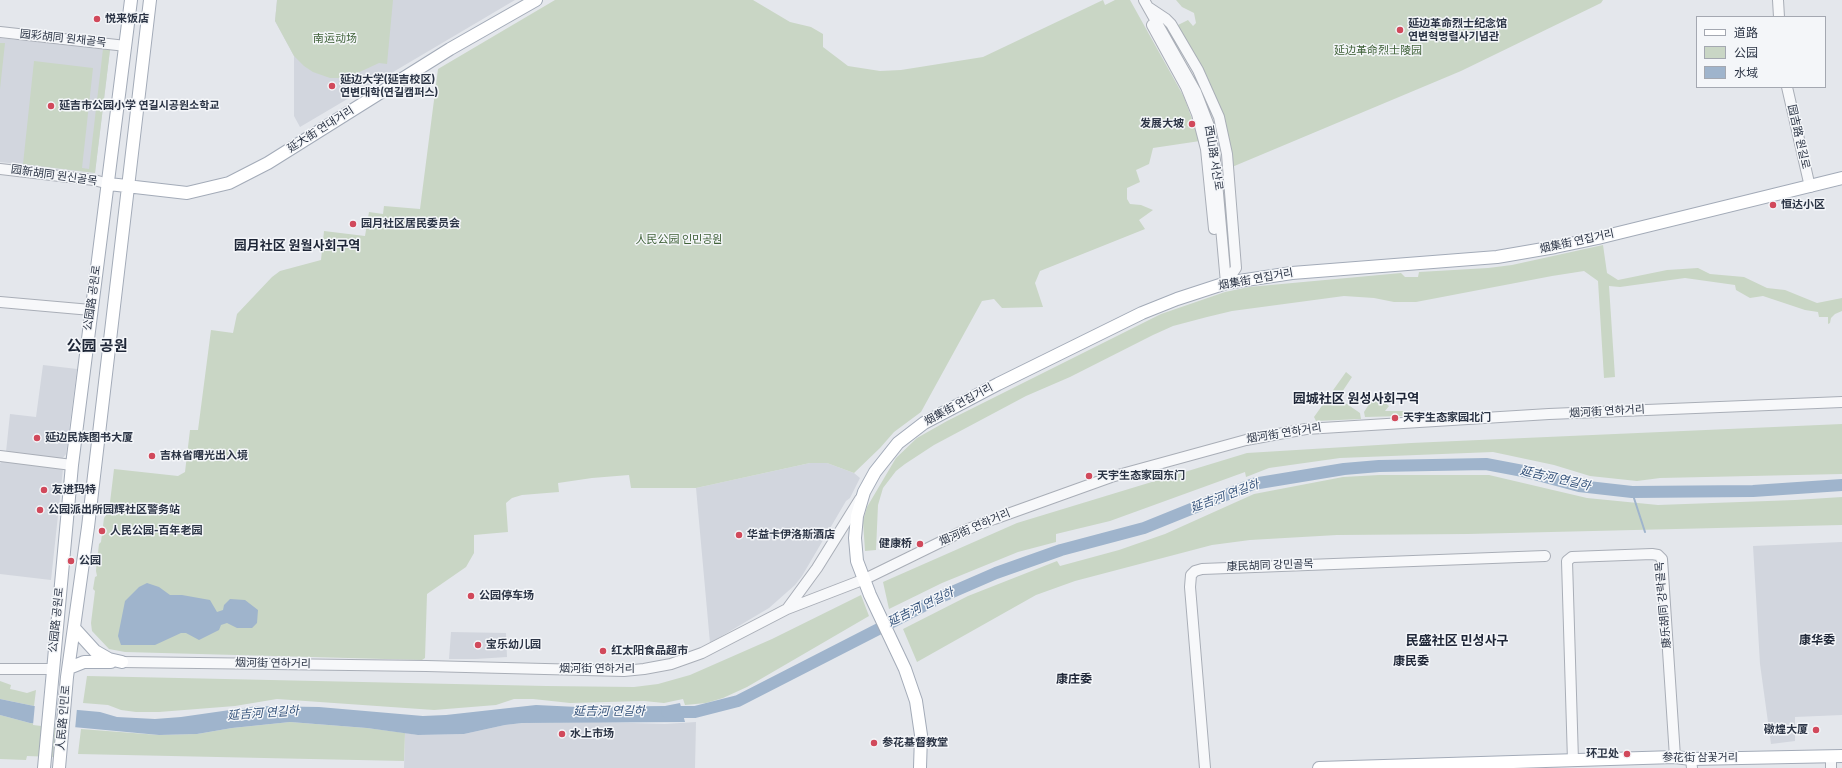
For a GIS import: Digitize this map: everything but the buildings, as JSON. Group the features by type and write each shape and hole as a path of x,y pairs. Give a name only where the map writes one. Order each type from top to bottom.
{"main road":[{"name":"公园路 공원로","path":"52,672 72,465 91,310 109,184 131,0"},
{"name":"公园路 공원로","path":"68,672 75,629 150,0"},
{"name":"延大街 연대거리","path":"109,184 187,193 229,183 268,163 450,49 536,0"},
{"name":"烟集街 연집거리","path":"864,492 875,472 898,443 924,423 998,384 1142,313 1176,299 1226,283 1292,273 1473,259 1533,251 1598,238 1842,178"},
{"path":"864,492 857,516 855,538 857,561 870,594 905,669 916,702 920,726 920,768"},
{"path":"75,629 95,651 109,659 122,662"},
{"path":"68,672 84,662 122,662"},
{"name":"人民路 인민로","path":"42,766 52,672"},
{"name":"人民路 인민로","path":"61,767 68,672"},
{"name":"参花街 삼꽃거리","path":"1588,768 1842,756"},
{"name":"参花街 삼꽃거리","path":"1319,768 1675,757 1692,764 1835,764"}],"street":[{"path":"1778,0 1779,16"},
{"name":"西山路 서산로","path":"1146,3 1196,92 1209,126 1215,160 1226,283"},
{"name":"园彩胡同 원채골목","path":"0,32 126,46"},
{"name":"园吉路 원길로","path":"1787,88 1810,187"},
{"name":"园新胡同 원신골목","path":"0,169 94,180 109,184"},
{"path":"0,302 91,310"},
{"name":"烟河街 연하거리","path":"122,662 426,666 624,671 660,666 702,654 788,609 865,579 963,531 1025,507 1146,466 1254,438 1306,429 1517,416 1842,402"},
{"path":"0,456 72,465"},
{"name":"烟集街 연집거리","path":"788,609 815,573 864,492"},
{"name":"康乐胡同 강락골목","path":"1572,761 1567,560 1572,557 1656,554 1662,559 1675,757"},
{"name":"康民胡同 강민골목","path":"1205,768 1190,587 1191,575 1195,571 1202,569 1545,556"},
{"path":"0,668 52,672"}],"shaded area":[{"name":"延边大学(延吉校区) 연변대학(연길캠퍼스)","path":"277,0 515,0 300,127 294,116 294,56 275,21"},
{"name":"延吉市公园小学 연길시공원소학교","path":"0,38 110,50 95,173 0,162"},
{"path":"43,365 77,369 66,454 62,459 6,452 10,414 36,417"},
{"path":"2,459 63,469 51,580 0,574 0,464"},
{"path":"810,463 827,463 854,473 860,478 850,498 846,501 802,576 795,585 769,608 710,643 696,488"},
{"path":"1842,542 1842,715 1795,717 1795,741 1771,744 1760,664 1753,546"},
{"name":"宝乐幼儿园","path":"451,632 506,633 507,657 449,659"},
{"path":"598,722 665,724 696,722 695,768 404,768 405,733 418,735 464,734 505,725 522,723"}],"green space":[{"name":"南运动场","path":"277,0 393,0 387,64 379,63 349,77 330,78 313,72 304,66 294,56 275,21"},
{"name":"人民公园 인민공원","path":"555,0 753,0 790,22 811,27 823,34 823,47 848,66 880,71 901,70 983,57 1103,0 1105,5 1115,0 1130,0 1184,97 1200,141 1153,148 1149,164 1136,170 1140,182 1127,188 1127,199 1130,204 1141,205 1153,210 1139,220 1145,229 1040,271 1035,283 1043,307 1002,308 994,299 982,301 921,412 894,432 854,473 827,463 810,463 696,488 631,488 629,475 558,483 559,492 522,495 512,498 506,503 508,532 474,535 474,553 466,567 427,594 425,658 422,660 125,652 109,649 92,631 91,623 95,591 93,589 95,577 97,576 97,558 100,555 98,553 99,544 101,542 104,518 109,511 114,469 178,476 185,472 190,430 198,430 211,330 233,333 237,314 272,277 280,271 321,260 324,231 365,236 369,212 383,214 384,206 420,209 438,69"},
{"name":"延边革命烈士陵园","path":"1176,0 1603,0 1601,3 1461,71 1232,167 1199,67 1178,25 1188,20 1193,26 1196,23 1194,13 1182,7"},
{"path":"0,43 5,43 0,89"},
{"path":"103,49 110,50 95,173 23,164 34,61 93,68 82,168 89,169"},
{"path":"1603,245 1607,273 1618,280 1667,270 1698,268 1710,274 1744,277 1767,288 1785,290 1817,303 1842,298 1842,311 1835,314 1828,324 1828,317 1819,317 1818,312 1805,310 1763,296 1750,298 1736,290 1735,285 1685,278 1620,287 1609,286 1615,377 1604,378 1598,281 1584,271 1416,302 1394,302 1374,298 1344,296 1232,311 1207,317 1173,326 1070,377 1026,396 934,445 905,464 896,471 883,488 878,505 876,550 865,551 863,521 867,507 896,458 917,438 947,421 1161,314 1225,292 1249,287 1401,273 1405,277 1418,277 1419,272 1512,265"},
{"path":"1346,372 1352,377 1338,398 1360,413 1361,419 1316,421 1314,417"},
{"path":"1375,395 1389,406 1385,411 1406,411 1403,416 1365,417 1364,412"},
{"path":"1842,424 1842,474 1660,478 1637,481 1590,476 1554,465 1493,452 1340,458 1269,468 1246,477 1245,472 1110,521 1056,534 1056,542 1018,552 942,583 889,609 883,582 1017,523 1247,453 1411,443"},
{"path":"1379,475 1489,475 1587,498 1658,505 1842,497 1842,525 1468,534 1337,535 1250,540 1212,545 1075,581 1036,595 917,662 903,629 968,596 1057,561 1060,566 1119,550 1165,534 1254,494 1343,477"},
{"path":"861,595 869,616 747,687 723,698 706,703 685,705 683,699 664,703 644,701 570,703 533,699 514,699 496,705 434,710 277,699 235,706 159,712 136,712 121,710 108,705 83,703 87,676 546,686 634,687 658,684 690,675 772,639"},
{"path":"0,681 11,685 10,689 27,693 36,690 34,706 0,699"},
{"path":"0,715 30,723 56,726 53,757 27,756 26,760 0,759"},
{"path":"290,722 367,728 405,733 404,761 78,754 81,729 159,735 197,734 232,728"}],"water":[{"path":"147,583 159,587 170,595 182,595 210,600 217,612 223,610 224,605 230,599 245,600 258,610 257,623 252,628 237,628 227,623 221,625 219,630 199,640 186,633 181,633 155,645 121,645 118,636 125,601 139,587"},
{"path":"0,699 34,706 100,712 117,717 155,719 181,717 258,706 319,707 423,716 446,715 536,705 578,707 665,706 680,703 685,722 522,723 505,725 464,734 418,735 367,728 290,722 232,728 197,734 159,735 30,723 0,715"}],"pier":[{"path":"35,704 77,708 75,730 33,725"}],"waterway":[{"name":"延吉河 연길하","path":"667,712 695,712 738,701 943,596 996,573 1061,550 1144,528 1253,484 1344,469 1379,466 1486,464 1523,471 1579,486 1632,492 1753,491 1842,485"},
{"path":"1632,492 1645,532"}],"place":[{"name":"悦来饭店","path":"97,19"},
{"name":"延边革命烈士纪念馆 연변혁명렬사기념관","path":"1400,30"},
{"name":"延边大学(延吉校区) 연변대학(연길캠퍼스)","path":"332,86"},
{"name":"延吉市公园小学 연길시공원소학교","path":"51,106"},
{"name":"发展大坡","path":"1192,124"},
{"name":"恒达小区","path":"1773,205"},
{"name":"园月社区居民委员会","path":"353,224"},
{"name":"天宇生态家园北门","path":"1395,418"},
{"name":"延边民族图书大厦","path":"37,438"},
{"name":"吉林省曙光出入境","path":"152,456"},
{"name":"天宇生态家园东门","path":"1089,476"},
{"name":"友进玛特","path":"44,490"},
{"name":"公园派出所园辉社区警务站","path":"40,510"},
{"name":"人民公园-百年老园","path":"102,531"},
{"name":"华益卡伊洛斯酒店","path":"739,535"},
{"name":"健康桥","path":"920,544"},
{"name":"公园","path":"71,561"},
{"name":"公园停车场","path":"471,596"},
{"name":"宝乐幼儿园","path":"478,645"},
{"name":"红太阳食品超市","path":"603,651"},
{"name":"礅煌大厦","path":"1816,730"},
{"name":"水上市场","path":"562,734"},
{"name":"参花基督教堂","path":"874,743"},
{"name":"环卫处","path":"1627,754"}],"district":[{"name":"园月社区 원월사회구역","path":"297,247"},
{"name":"公园 공원","path":"97,347"},
{"name":"园城社区 원성사회구역","path":"1356,400"},
{"name":"康华委","path":"1817,641"},
{"name":"民盛社区 민성사구","path":"1457,642"},
{"name":"康民委","path":"1411,662"},
{"name":"康庄委","path":"1074,680"}]}
